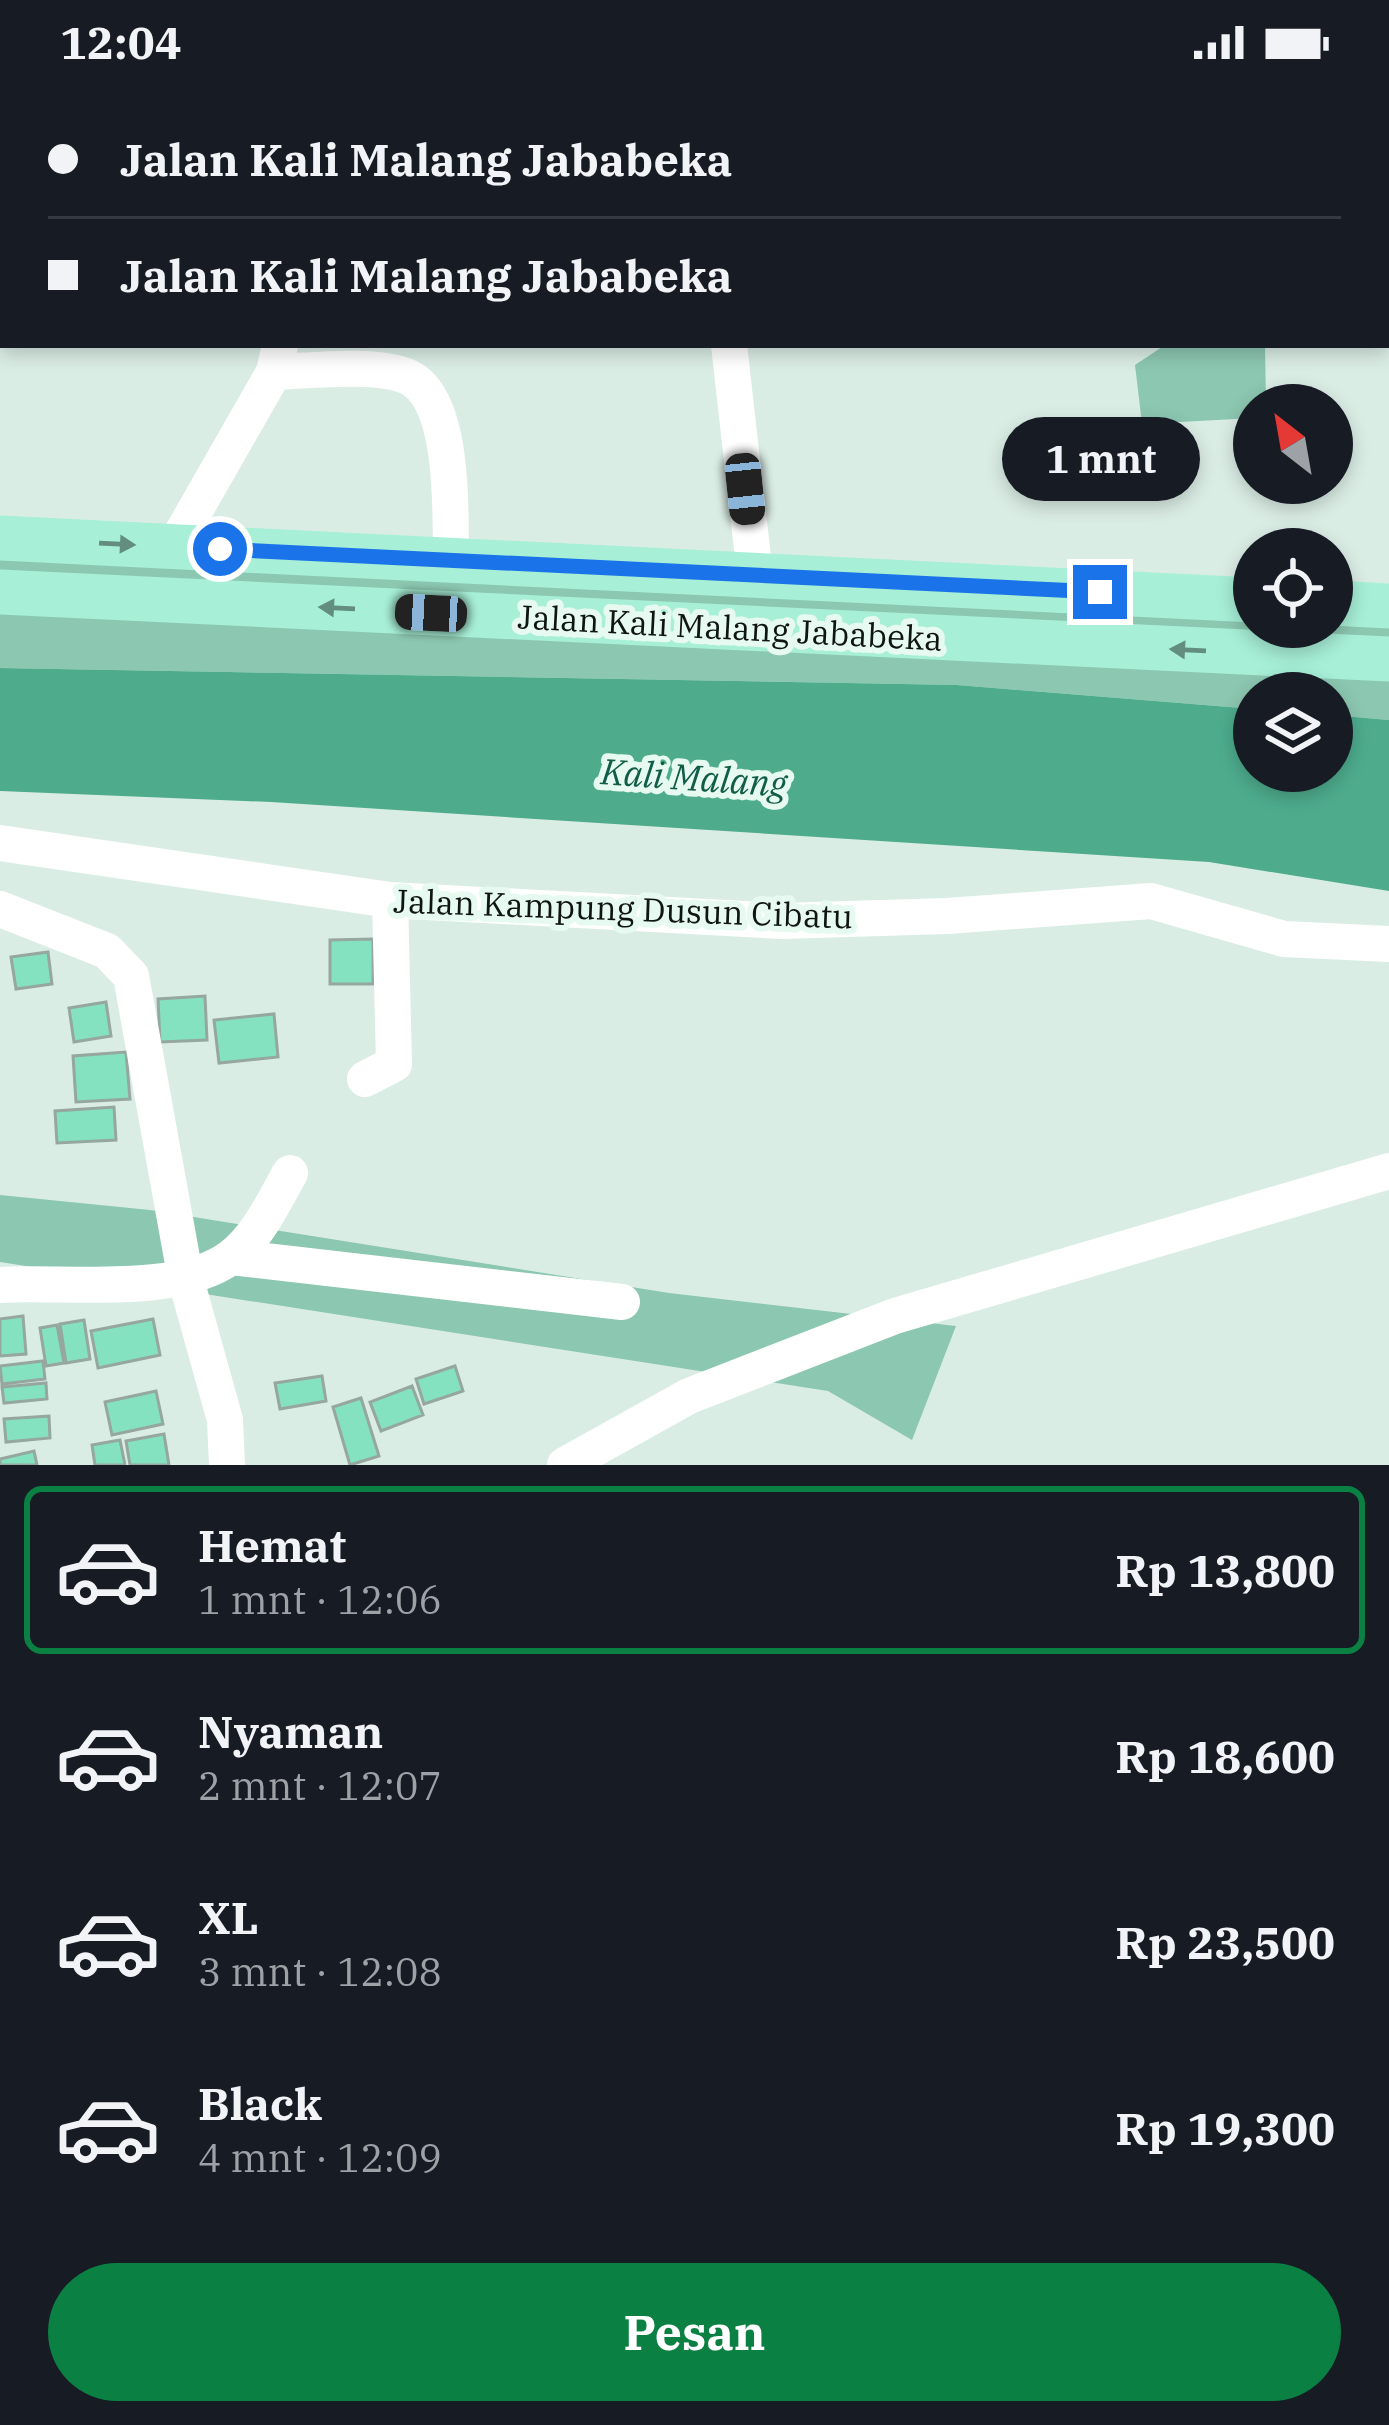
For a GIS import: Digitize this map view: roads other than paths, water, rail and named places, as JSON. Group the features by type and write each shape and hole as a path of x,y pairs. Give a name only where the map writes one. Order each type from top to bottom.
{"main road":[{"name":"Jalan Kali Malang Jababeka","path":"0,538 1233,598"},
{"path":"527,564 527,618"},
{"name":"Jalan Kali Malang Jababeka","path":"0,592 1389,659"},
{"path":"1353,604 1389,606"}],"street":[{"path":"729,348 755,575"},
{"path":"174,547 277,359 402,374 426,387 449,474 451,560"},
{"name":"Jalan Kampung Dusun Cibatu","path":"0,843 390,900 782,921 1150,902 1284,939 1389,944"},
{"path":"365,1079 394,1064 390,900"},
{"path":"0,909 107,951 131,976 186,1280 225,1420 227,1465"},
{"path":"565,1465 688,1396 896,1316 1389,1171"},
{"path":"0,1285 186,1280 231,1257 262,1222 290,1172"},
{"path":"231,1257 622,1302"}],"water":[{"name":"Kali Malang","path":"0,668 957,685 1233,707 1233,792 1353,792 1353,717 1389,720 1389,891 1209,862 271,802 0,791"}]}
